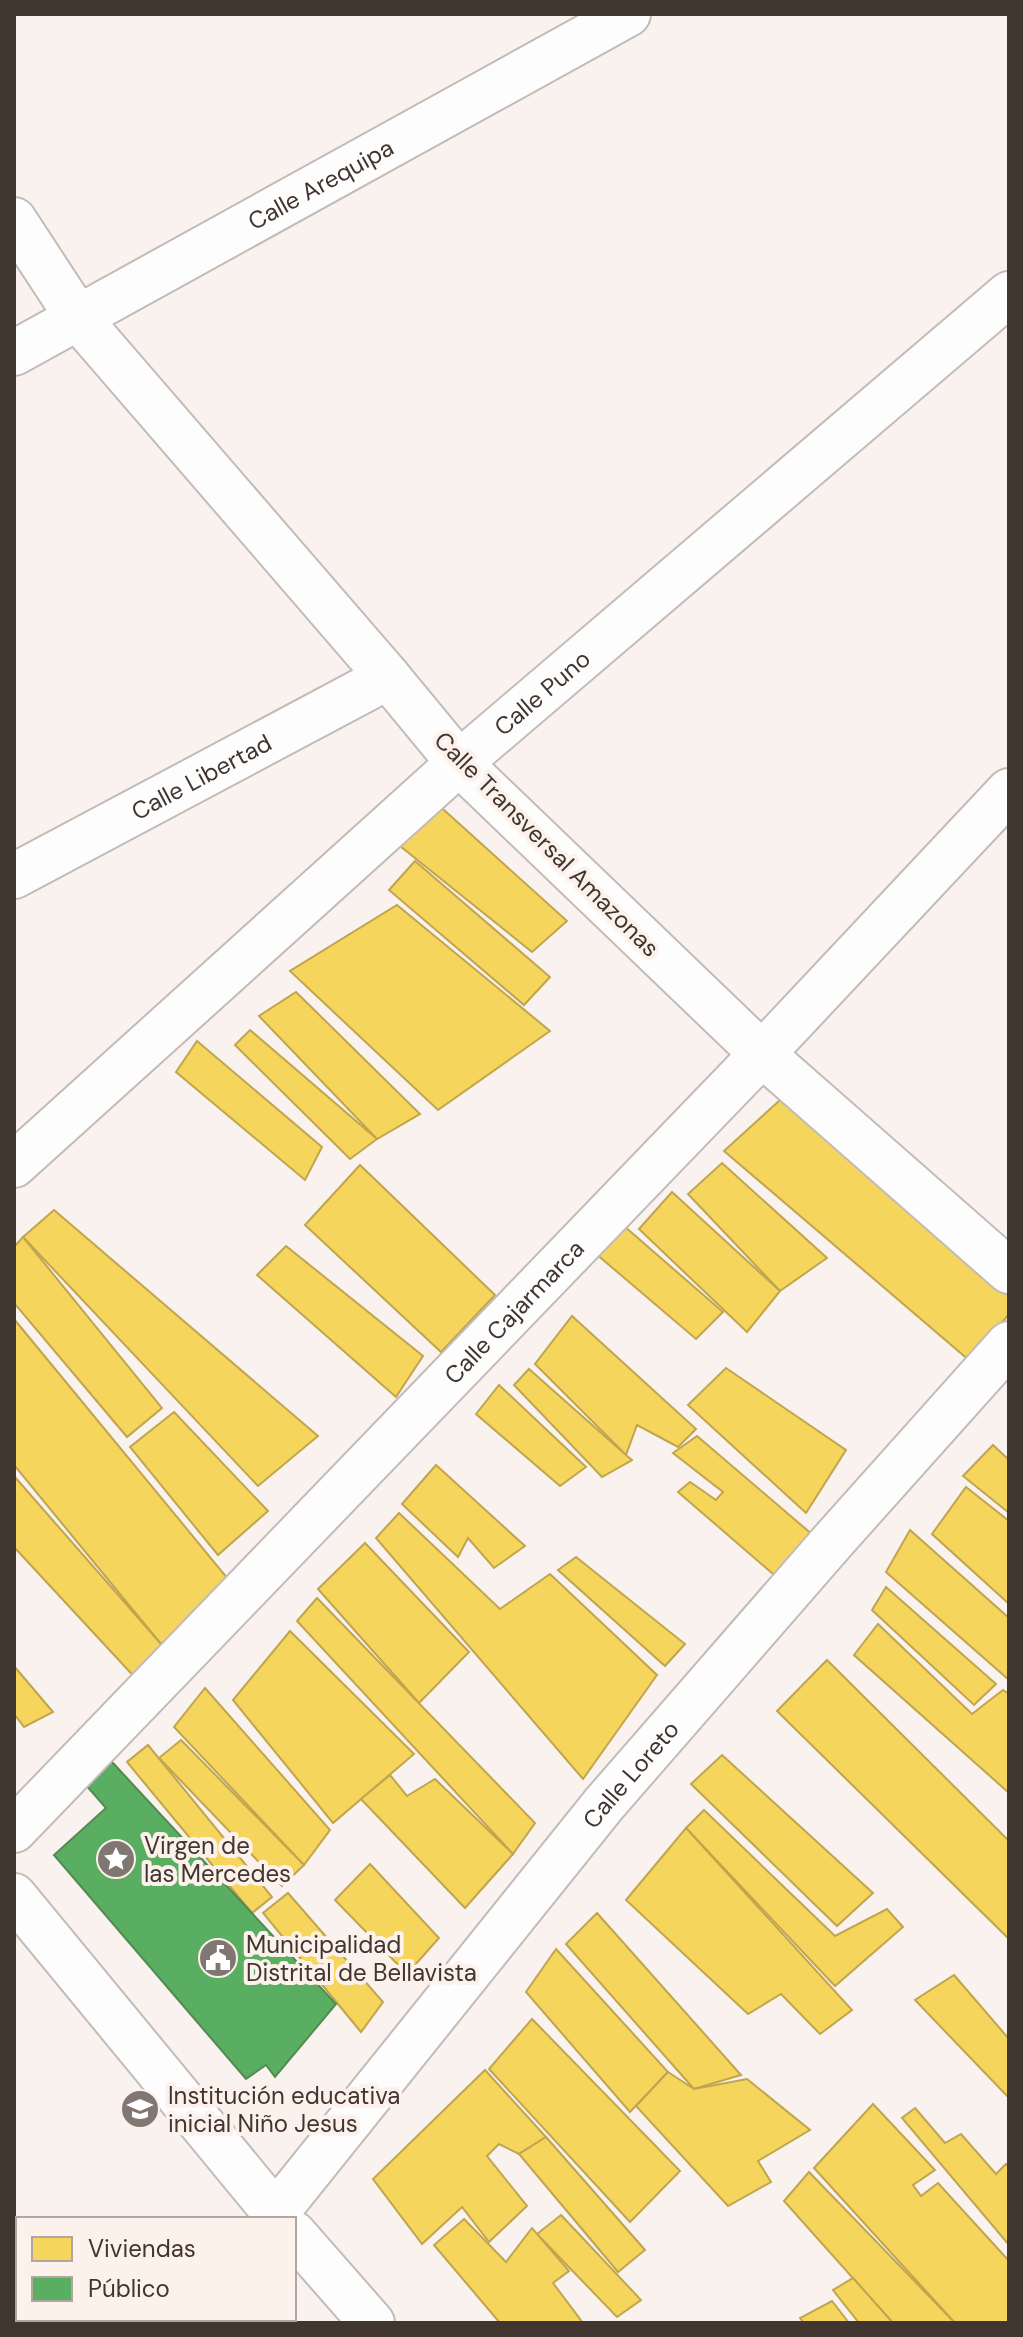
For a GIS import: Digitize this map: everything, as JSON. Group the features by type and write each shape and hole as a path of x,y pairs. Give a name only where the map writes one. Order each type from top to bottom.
{"street":[{"name":"Calle Arequipa","path":"14,353 628,14"},
{"name":"Calle Transversal Amazonas","path":"14,220 78,318 459,763 762,1054 1009,1271"},
{"name":"Calle Puno","path":"14,1165 459,763 1009,294"},
{"name":"Calle Libertad","path":"14,876 388,677"},
{"name":"Calle Cajarmarca","path":"14,1830 762,1054 1009,791"},
{"name":"Calle Loreto","path":"284,2217 604,1804 1009,1344"},
{"path":"14,1896 276,2217"},
{"path":"296,2240 372,2323"}],"building: Viviendas":[{"path":"433,800 567,921 532,952 400,846"},
{"path":"415,861 550,977 524,1005 389,890"},
{"path":"397,905 550,1031 438,1110 290,971"},
{"path":"296,992 420,1114 377,1139 259,1016"},
{"path":"250,1030 377,1139 350,1159 235,1045"},
{"path":"197,1041 322,1147 305,1180 176,1072"},
{"path":"792,1089 1009,1292 1009,1314 970,1361 724,1151"},
{"path":"722,1163 827,1258 780,1291 688,1194"},
{"path":"360,1165 495,1295 441,1352 305,1225"},
{"path":"672,1192 780,1291 747,1332 639,1229"},
{"path":"54,1210 318,1436 258,1486 23,1237"},
{"path":"624,1226 723,1312 696,1339 595,1253"},
{"path":"23,1237 162,1408 127,1437 14,1303 14,1247"},
{"path":"286,1246 423,1356 396,1397 257,1275"},
{"path":"572,1316 696,1429 678,1447 637,1425 626,1455 535,1364"},
{"path":"14,1319 233,1585 161,1644 14,1465"},
{"path":"726,1368 846,1450 806,1513 688,1405"},
{"path":"529,1369 632,1460 602,1477 514,1385"},
{"path":"499,1385 586,1467 560,1486 476,1414"},
{"path":"174,1412 268,1511 218,1555 130,1447"},
{"path":"697,1436 814,1536 780,1580 678,1492 690,1482 716,1500 723,1492 673,1453"},
{"path":"993,1445 1009,1460 1009,1513 963,1476"},
{"path":"436,1465 525,1546 494,1568 468,1538 458,1557 402,1504"},
{"path":"14,1476 161,1644 140,1683 14,1547"},
{"path":"966,1487 1009,1521 1009,1604 932,1534"},
{"path":"399,1513 500,1609 550,1574 657,1675 583,1779 376,1538"},
{"path":"910,1530 1009,1618 1009,1680 886,1572"},
{"path":"365,1543 469,1652 419,1703 318,1589"},
{"path":"576,1557 685,1644 665,1666 558,1570"},
{"path":"886,1587 996,1684 974,1705 872,1610"},
{"path":"317,1598 535,1823 513,1854 297,1621"},
{"path":"878,1624 972,1714 1003,1690 1009,1694 1009,1793 854,1655"},
{"path":"290,1631 414,1754 333,1823 233,1700"},
{"path":"827,1660 1009,1841 1009,1939 777,1711"},
{"path":"14,1666 53,1712 24,1727 14,1714"},
{"path":"205,1688 330,1830 304,1865 174,1727"},
{"path":"181,1740 304,1865 282,1886 159,1758"},
{"path":"148,1745 272,1897 252,1913 127,1762"},
{"path":"722,1755 873,1893 837,1926 691,1784"},
{"path":"390,1775 407,1796 435,1779 513,1854 465,1908 361,1799"},
{"path":"704,1810 835,1936 887,1909 903,1927 835,1986 686,1828"},
{"path":"686,1828 852,2010 820,2034 781,1994 748,2014 626,1900"},
{"path":"370,1864 439,1938 407,1974 335,1900"},
{"path":"288,1893 383,2002 361,2032 263,1913"},
{"path":"597,1913 741,2075 694,2089 566,1944"},
{"path":"556,1949 668,2072 630,2112 526,1992"},
{"path":"954,1975 1009,2039 1009,2098 915,2000"},
{"path":"532,2019 680,2171 630,2222 489,2069"},
{"path":"485,2070 546,2137 519,2154 499,2144 487,2156 527,2206 489,2242 462,2207 422,2244 373,2179"},
{"path":"668,2072 694,2089 747,2079 810,2130 758,2161 771,2182 728,2206 636,2106"},
{"path":"873,2104 935,2170 913,2185 921,2196 938,2183 1009,2261 1009,2323 955,2323 814,2168"},
{"path":"915,2108 945,2143 961,2134 996,2174 1006,2164 1009,2167 1009,2245 902,2118"},
{"path":"546,2137 645,2250 618,2272 519,2154"},
{"path":"809,2172 955,2323 893,2323 784,2201"},
{"path":"561,2215 641,2300 617,2317 537,2234"},
{"path":"464,2219 506,2262 532,2228 569,2271 553,2283 583,2323 500,2323 434,2245"},
{"path":"853,2278 893,2323 859,2323 833,2290"},
{"path":"832,2301 849,2323 804,2323 800,2318"}],"building: Público":[{"name":"Municipalidad Distrital de Bellavista","path":"101,1750 336,2004 275,2077 266,2065 246,2079 54,1855 106,1808 78,1776"}],"place":[{"name":"Virgen de las Mercedes","path":"116,1859"},
{"name":"Municipalidad Distrital de Bellavista","path":"218,1958"},
{"name":"Institución educativa inicial Niño Jesus","path":"140,2109"}]}
